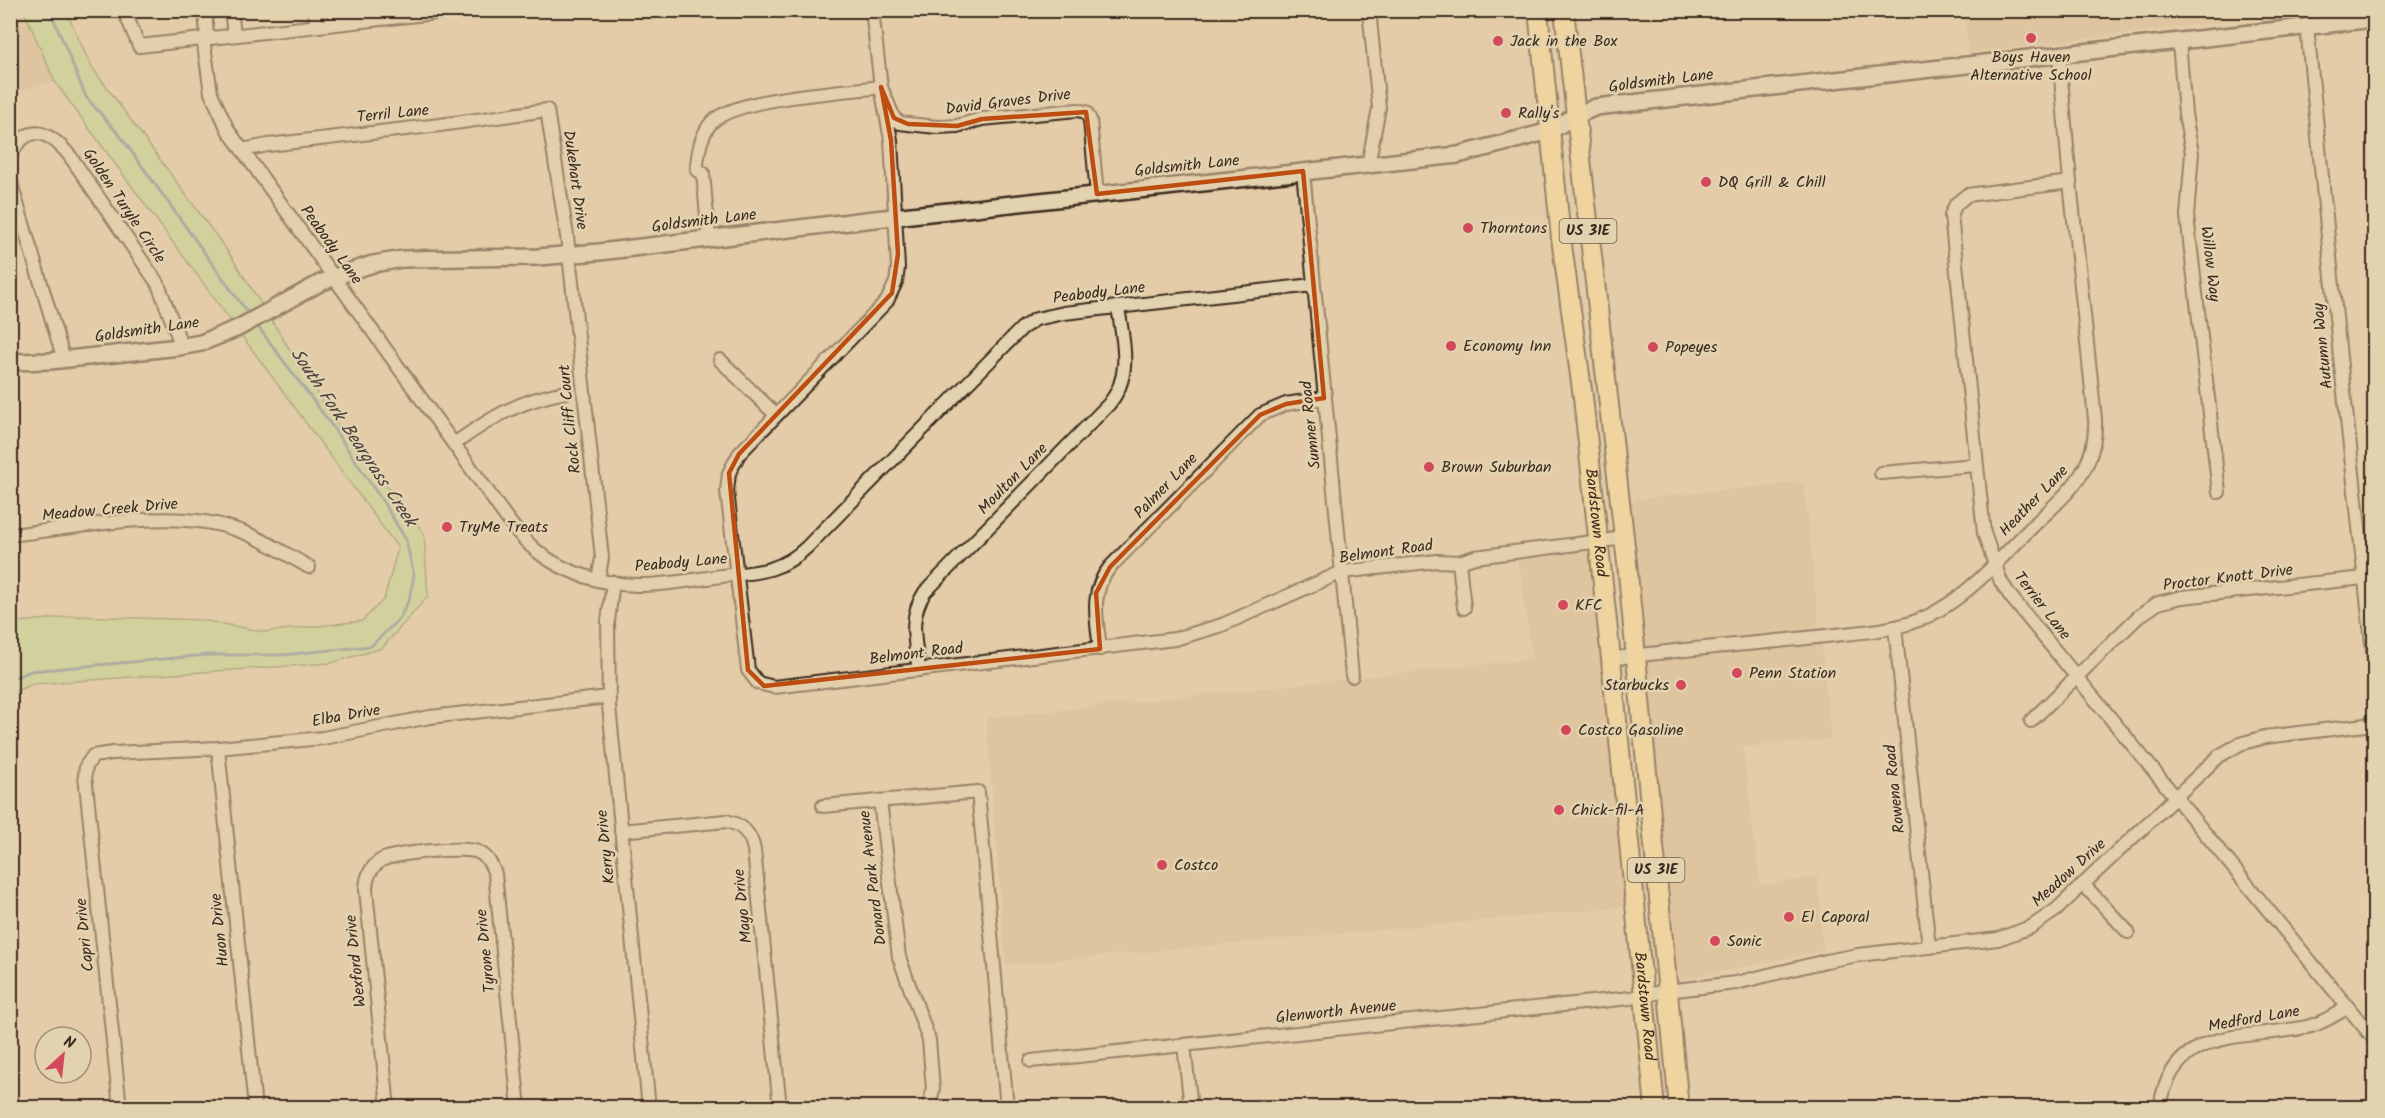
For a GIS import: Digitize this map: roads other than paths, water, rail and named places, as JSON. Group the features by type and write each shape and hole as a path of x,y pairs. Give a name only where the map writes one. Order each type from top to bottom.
{"main road":[{"name":"Bardstown Road","path":"1538,10 1611,659 1655,1107"},
{"name":"Bardstown Road","path":"1564,10 1624,538 1679,1107"},
{"path":"1579,374 1605,376"}],"street":[{"path":"124,10 139,46 316,25 335,17 462,10"},
{"name":"Peabody Lane","path":"205,10 205,38 211,93 228,130 524,540 545,557 568,569 598,580 626,585 656,584 776,568 796,558 1029,323 1048,315 1313,285"},
{"path":"231,10 234,34"},
{"path":"315,10 316,25"},
{"path":"708,238 704,173 697,170 697,166 701,141 712,123 730,111 760,102 881,87 872,10"},
{"path":"1368,165 1379,108 1369,10"},
{"name":"Goldsmith Lane","path":"10,362 64,360 182,347 238,328 334,278 367,266 404,259 568,255 1458,155 1550,131 1596,107 2374,19"},
{"name":"Autumn Way","path":"2307,27 2340,357 2370,578 2374,661"},
{"name":"Willow Way","path":"2179,41 2185,114 2192,153 2187,216 2219,492"},
{"name":"Heather Lane","path":"1611,659 1808,639 1895,627 1927,617 1941,610 1982,576 2077,483 2089,462 2095,442 2095,419 2059,54"},
{"name":"David Graves Drive","path":"881,87 894,118 900,123 908,124 937,127 957,126 981,119 1077,110 1086,112 1090,120 1097,194"},
{"name":"Belmont Road","path":"881,87 891,140 898,268 892,293 739,454 729,473 727,491 748,670 758,683 774,687 1100,649 1194,635 1342,573 1437,561 1459,562 1475,557 1624,538"},
{"name":"Terril Lane","path":"243,150 547,110"},
{"name":"Dukehart Drive","path":"547,110 560,184 568,255"},
{"name":"Golden Turyle Circle","path":"10,156 22,138 35,134 49,135 57,140 158,284 182,347"},
{"name":"Sumner Road","path":"1303,171 1352,676"},
{"path":"10,180 64,360"},
{"name":"Terrier Lane","path":"2070,182 1967,195 1953,209 1952,227 1976,465 1984,533 1994,564 2001,582 2012,597 2374,1039"},
{"name":"Rock Cliff Court","path":"568,255 602,558 598,580"},
{"name":"Moulton Lane","path":"919,670 914,628 917,603 925,592 1109,404 1120,389 1125,364 1119,307"},
{"path":"720,360 776,415"},
{"path":"454,444 494,416 515,406 543,396 566,392"},
{"name":"Palmer Lane","path":"1100,649 1096,593 1099,582 1110,567 1260,415 1286,404 1324,398"},
{"path":"1881,473 1976,465"},
{"name":"Meadow Creek Drive","path":"10,535 149,520 202,521 230,527 250,535 309,567"},
{"path":"1459,562 1464,608"},
{"name":"Proctor Knott Drive","path":"2031,721 2145,611 2166,600 2370,578"},
{"name":"Kerry Drive","path":"613,582 608,621 608,697 649,1107"},
{"name":"Rowena Road","path":"1895,627 1929,947"},
{"name":"Elba Drive","path":"89,759 100,754 218,748 323,738 430,717 608,697"},
{"name":"Meadow Drive","path":"1644,995 1756,979 1826,960 1998,939 2021,931 2045,919 2219,756 2253,739 2374,724"},
{"name":"Huon Drive","path":"218,748 255,1107"},
{"name":"Capri Drive","path":"89,759 85,775 120,1107"},
{"name":"Donard Park Avenue","path":"929,1107 933,1089 928,1040 899,957 880,801 978,792 1006,1107"},
{"path":"823,806 880,801"},
{"name":"Mayo Drive","path":"621,831 726,821 738,825 748,833 754,849 780,1107"},
{"name":"Tyrone Drive","path":"424,853 471,850 483,856 492,867 519,1107"},
{"name":"Wexford Drive","path":"388,1107 366,883 370,872 380,861 395,856 424,853"},
{"path":"2083,885 2128,932"},
{"name":"Glenworth Avenue","path":"1031,1061 1644,995"},
{"name":"Medford Lane","path":"2160,1107 2170,1075 2184,1058 2201,1045 2221,1038 2294,1030 2314,1025 2348,1007"},
{"path":"1184,1045 1191,1107"}],"waterway":[{"name":"South Fork Beargrass Creek","path":"50,10 86,97 121,137 250,316"},
{"name":"South Fork Beargrass Creek","path":"10,679 31,671 208,655 282,655 371,646 399,619 409,600 414,575 406,540 330,423 256,324"}],"place":[{"name":"Boys Haven Alternative School","path":"2031,38"},
{"name":"Jack in the Box","path":"1498,41"},
{"name":"Rally's","path":"1506,113"},
{"name":"DQ Grill & Chill","path":"1706,182"},
{"name":"Thorntons","path":"1468,228"},
{"name":"Economy Inn","path":"1451,346"},
{"name":"Popeyes","path":"1653,347"},
{"name":"Brown Suburban","path":"1429,467"},
{"name":"TryMe Treats","path":"447,527"},
{"name":"KFC","path":"1563,605"},
{"name":"Penn Station","path":"1737,673"},
{"name":"Starbucks","path":"1681,685"},
{"name":"Costco Gasoline","path":"1566,730"},
{"name":"Chick-fil-A","path":"1559,810"},
{"name":"Costco","path":"1162,865"},
{"name":"El Caporal","path":"1789,917"},
{"name":"Sonic","path":"1715,941"}]}
